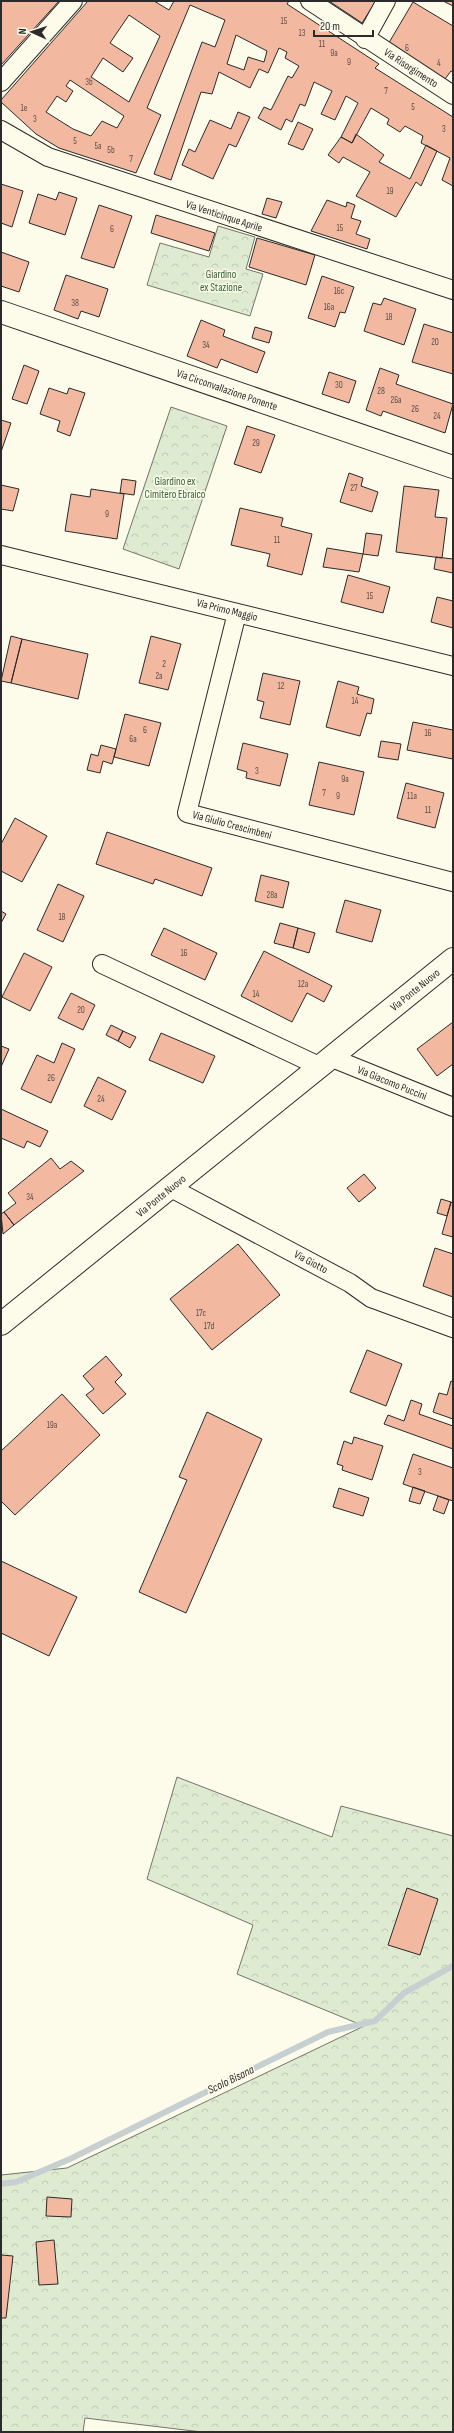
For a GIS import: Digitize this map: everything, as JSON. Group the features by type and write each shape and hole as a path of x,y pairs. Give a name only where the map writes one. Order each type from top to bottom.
{"main road":[{"name":"Via Circonvallazione Ponente","path":"1,312 453,467"},
{"name":"Via Ponte Nuovo","path":"1,1324 453,959"}],"street":[{"path":"1,82 73,1"},
{"name":"Via Risorgimento","path":"310,1 365,39 453,95"},
{"path":"365,39 386,1"},
{"name":"Via Venticinque Aprile","path":"1,130 48,157 453,290"},
{"name":"Via Primo Maggio","path":"1,555 453,666"},
{"name":"Via Giulio Crescimbeni","path":"237,612 187,813 453,882"},
{"path":"102,964 326,1062"},
{"name":"Via Giacomo Puccini","path":"326,1062 453,1107"},
{"name":"Via Giotto","path":"171,1188 350,1283 371,1298 453,1328"}],"green space":[{"name":"Giardino ex Stazione","path":"218,226 255,237 246,269 263,274 250,316 147,285 160,243 209,257"},
{"name":"Giardino ex Cimitero Ebraico","path":"171,407 227,426 179,569 123,549"},
{"path":"177,1777 332,1837 341,1806 453,1836 453,2432 202,2432 85,2418 83,2432 1,2432 1,2175 67,2168 364,2026 237,1974 253,1925 147,1879"}],"building":[{"path":"1,1 59,1 1,65"},
{"path":"88,1 154,1 169,10 174,1 289,1 287,4 379,64 375,68 453,117 453,186 442,180 450,158 421,143 423,136 405,126 400,132 387,124 389,119 371,108 352,143 341,137 358,103 346,96 335,120 321,114 332,91 314,82 305,106 300,104 292,122 286,119 281,130 258,118 264,107 271,110 288,76 292,78 299,66 285,58 287,52 279,48 268,73 259,69 250,88 219,72 212,94 201,92 171,180 154,174 202,42 215,47 225,20 190,5 147,108 161,115 136,173 59,148 36,134 1,102 1,100","holes":["129,15 160,36 129,102 91,77 103,58 123,72 133,58 110,43","236,35 267,51 264,62 248,57 244,70 227,64","70,80 124,116 117,128 102,121 91,136 73,129 46,112 57,96 66,102 73,91 66,86"]},
{"path":"329,1 376,1 362,23"},
{"path":"443,1 453,1 453,6"},
{"path":"413,2 453,26 453,72 451,71 445,79 387,46"},
{"path":"238,112 250,117 236,147 229,144 213,179 182,165 189,149 195,152 210,120 231,129"},
{"path":"298,122 313,129 303,150 288,144"},
{"path":"356,134 384,155 379,162 410,179 426,145 437,151 421,186 416,182 396,217 356,196 370,172 343,157 339,163 328,155 341,137 352,143"},
{"path":"1,184 23,191 12,227 1,223"},
{"path":"59,192 77,198 65,235 29,223 38,194 56,200"},
{"path":"267,198 282,202 276,218 262,214"},
{"path":"327,200 346,207 347,202 355,205 351,218 361,221 356,234 370,239 367,249 311,231"},
{"path":"99,205 132,216 114,268 81,258"},
{"path":"156,215 215,233 209,251 151,233"},
{"path":"257,238 315,255 306,285 249,267"},
{"path":"1,252 29,262 19,292 1,286"},
{"path":"66,275 108,289 99,317 81,311 78,319 54,310"},
{"path":"322,276 354,287 345,313 340,312 335,327 308,318"},
{"path":"384,298 416,309 404,345 364,331 373,303 381,305"},
{"path":"201,320 225,330 223,336 265,352 257,373 221,359 217,368 187,356"},
{"path":"424,324 453,333 453,374 412,362"},
{"path":"255,327 272,332 269,343 252,338"},
{"path":"24,365 39,371 27,404 12,399"},
{"path":"380,368 399,375 396,384 453,404 445,433 383,411 381,416 366,410"},
{"path":"329,372 356,381 349,403 322,394"},
{"path":"49,388 67,394 69,388 85,393 70,436 57,431 60,421 40,414"},
{"path":"1,420 11,423 1,452"},
{"path":"247,426 275,435 261,473 234,464"},
{"path":"349,473 363,478 361,486 378,492 372,512 340,502"},
{"path":"122,479 136,481 134,495 120,493"},
{"path":"1,485 19,489 13,511 1,509"},
{"path":"404,486 439,490 435,517 447,518 442,558 396,552"},
{"path":"91,489 124,494 117,539 65,531 71,494 90,497"},
{"path":"240,508 283,518 281,526 312,534 302,575 267,566 270,554 231,545"},
{"path":"366,533 382,535 378,556 363,554"},
{"path":"327,548 363,554 359,572 323,567"},
{"path":"436,557 453,559 453,573 434,569"},
{"path":"348,575 390,587 383,613 341,602"},
{"path":"437,597 453,601 453,628 431,622"},
{"path":"11,636 22,639 11,683 1,681"},
{"path":"151,636 181,644 168,690 139,683"},
{"path":"22,639 88,654 78,699 11,683"},
{"path":"263,673 300,681 290,725 260,718 264,702 257,700"},
{"path":"338,681 359,687 357,694 374,699 371,714 367,713 360,736 326,727"},
{"path":"125,714 161,723 149,766 114,757"},
{"path":"413,722 453,730 453,759 407,750"},
{"path":"381,741 401,744 398,760 378,757"},
{"path":"243,743 288,754 280,786 246,778 247,772 237,769"},
{"path":"101,745 116,749 112,764 103,761 100,773 87,770 91,754 98,756"},
{"path":"319,762 364,772 354,815 309,805"},
{"path":"406,783 444,793 435,828 397,818"},
{"path":"15,818 47,836 22,882 1,871 1,844"},
{"path":"107,832 212,868 202,896 155,879 153,884 96,864"},
{"path":"261,875 289,882 283,908 255,901"},
{"path":"58,884 84,896 63,942 37,930"},
{"path":"345,900 381,910 372,942 336,932"},
{"path":"1,911 6,914 1,923"},
{"path":"280,923 298,928 293,948 274,943"},
{"path":"164,928 217,953 205,980 151,955"},
{"path":"298,928 315,933 309,953 293,948"},
{"path":"264,951 332,986 324,1002 307,993 292,1022 241,996"},
{"path":"24,953 52,967 30,1011 2,997"},
{"path":"71,993 95,1005 83,1030 58,1018"},
{"path":"453,1022 453,1064 437,1076 417,1049"},
{"path":"111,1025 123,1031 118,1041 106,1035"},
{"path":"123,1031 136,1037 130,1048 118,1041"},
{"path":"161,1033 215,1056 203,1083 149,1060"},
{"path":"62,1043 75,1049 51,1103 21,1089 37,1055 54,1063"},
{"path":"1,1046 9,1049 1,1067"},
{"path":"98,1077 126,1091 112,1120 84,1106"},
{"path":"1,1109 48,1131 40,1147 27,1141 24,1148 1,1138"},
{"path":"51,1158 60,1169 71,1161 84,1171 14,1225 4,1212 16,1203 8,1193"},
{"path":"364,1174 376,1188 359,1202 347,1188"},
{"path":"441,1199 451,1202 447,1216 437,1213"},
{"path":"451,1202 453,1203 453,1237 442,1234"},
{"path":"4,1212 14,1225 3,1234 1,1214"},
{"path":"238,1244 280,1295 212,1350 170,1299"},
{"path":"435,1248 453,1254 453,1297 423,1286"},
{"path":"367,1350 402,1364 386,1406 350,1392"},
{"path":"106,1356 122,1375 115,1382 126,1394 103,1414 86,1395 94,1389 83,1376"},
{"path":"451,1381 453,1382 453,1419 433,1412 439,1393 447,1395"},
{"path":"62,1394 100,1435 15,1515 1,1501 1,1451"},
{"path":"411,1400 422,1404 419,1414 453,1426 453,1449 384,1424 388,1415 404,1421"},
{"path":"207,1412 262,1439 186,1613 139,1592 187,1480 179,1477"},
{"path":"354,1437 383,1446 372,1480 342,1470 343,1466 337,1464 344,1441 352,1444"},
{"path":"413,1454 453,1468 453,1501 403,1484"},
{"path":"413,1487 425,1491 420,1504 409,1501"},
{"path":"339,1488 369,1498 363,1516 333,1507"},
{"path":"438,1496 449,1500 444,1514 433,1510"},
{"path":"1,1561 77,1597 49,1656 1,1633"},
{"path":"407,1888 438,1899 420,1955 388,1945"},
{"path":"47,2197 72,2199 71,2217 46,2216"},
{"path":"54,2240 58,2284 39,2285 36,2242"},
{"path":"1,2255 13,2256 6,2318 1,2318"}],"waterway":[{"name":"Scolo Bisana","path":"1,2184 16,2182 70,2159 328,2032 375,2021 404,1993 453,1966"}]}
